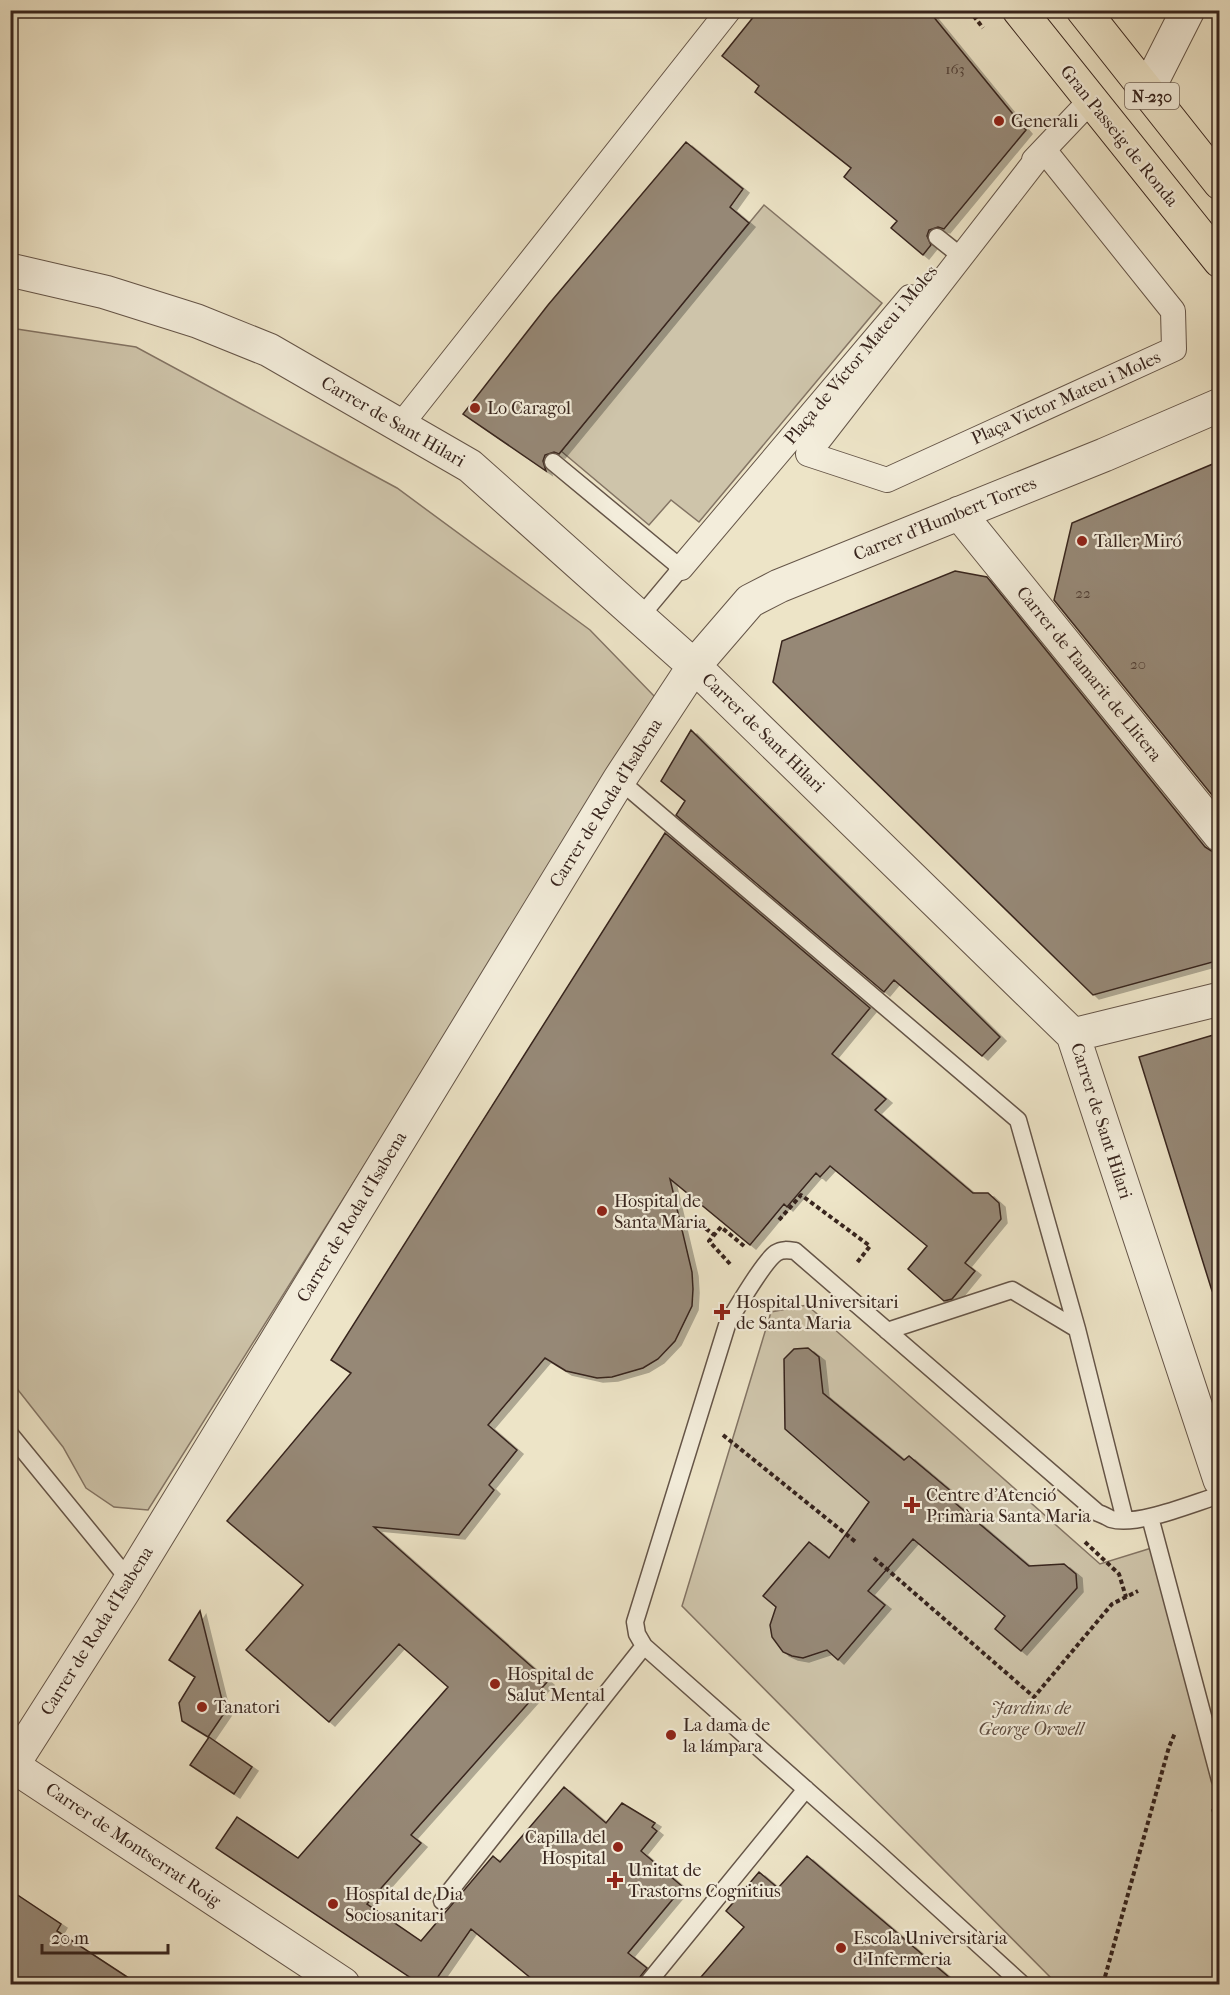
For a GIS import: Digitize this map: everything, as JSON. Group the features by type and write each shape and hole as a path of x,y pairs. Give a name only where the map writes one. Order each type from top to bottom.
{"main road":[{"name":"Gran Passeig de Ronda","path":"1019,10 1220,261"},
{"name":"N-230","path":"1083,10 1220,183"}],"street":[{"path":"1147,90 1188,10"},
{"path":"400,426 721,13"},
{"name":"Plaça de Víctor Mateu i Moles","path":"681,568 945,243 1044,150 1090,101"},
{"name":"Plaça Victor Mateu i Moles","path":"1044,150 1173,311 1174,349 886,480 808,454 844,408 1044,150"},
{"name":"Carrer de Sant Hilari","path":"10,270 105,292 197,321 269,350 470,466 694,666 1072,1035 1220,1480"},
{"name":"Carrer d'Humbert Torres","path":"694,666 750,601 819,569 1104,455 1220,405"},
{"name":"Carrer de Tamarit de Llitera","path":"959,513 1220,835"},
{"name":"Carrer de Roda d'Isabena","path":"12,1767 130,1581 619,780 694,666"},
{"path":"1072,1035 1220,999"},
{"name":"Carrer de Montserrat Roig","path":"12,1767 343,1984"}],"lane":[{"path":"553,462 681,568"},
{"name":"Plaça de Víctor Mateu i Moles","path":"640,617 681,568"},
{"path":"619,780 1018,1120 1077,1329 1125,1520"},
{"path":"1022,1984 644,1646 637,1634 635,1622 728,1322 776,1253 785,1250 795,1251 1098,1512 1112,1519 1150,1517 1220,1495"},
{"path":"887,1331 1012,1290 1077,1329"},
{"path":"10,1434 130,1581"},
{"path":"1150,1517 1220,1780"},
{"path":"442,1901 644,1646"},
{"path":"647,1984 806,1789"}],"path":[{"path":"700,1224 714,1235"},
{"path":"721,1227 709,1241 731,1266"},
{"path":"699,1416 857,1543"},
{"path":"874,1558 1034,1697 1112,1604 1143,1589"},
{"path":"1103,1984 1169,1747 1177,1727"}],"green space":[{"path":"764,205 882,303 699,522 671,500 649,525 561,451"},
{"path":"10,328 136,347 397,488 590,630 657,699 148,1510 114,1507 86,1488 63,1447 11,1381"},
{"name":"Jardins de George Orwell","path":"807,1305 1100,1564 1158,1546 1219,1759 1219,1984 1057,1984 682,1606 771,1312"}],"building":[{"path":"759,10 928,10 1026,130 944,229 938,227 929,230 927,236 931,245 923,255 891,228 897,221 844,177 851,168 755,92 759,86 722,56"},
{"path":"686,142 743,189 730,207 749,223 559,454 554,452 545,455 543,461 546,471 463,414 548,305"},
{"path":"1220,461 1220,805 1054,600 1072,523"},
{"path":"955,571 987,577 1205,847 1220,853 1220,960 1093,995 773,682 782,641"},
{"path":"691,730 1000,1037 982,1056 894,980 884,992 676,815 685,801 661,781"},
{"name":"Hospital de Santa Maria","path":"665,833 870,1008 832,1054 886,1099 875,1110 973,1193 988,1193 999,1203 1001,1219 965,1263 975,1271 952,1299 944,1301 908,1269 927,1246 830,1166 820,1177 816,1173 787,1207 784,1204 750,1245 670,1179 692,1272 693,1289 692,1306 675,1341 658,1359 643,1368 612,1377 597,1378 566,1371 545,1358 488,1425 517,1450 489,1485 494,1490 459,1535 374,1527 548,1681 411,1835 421,1843 367,1904 421,1941 493,1856 500,1862 564,1787 606,1823 622,1803 655,1823 652,1827 657,1831 641,1851 683,1887 628,1953 647,1968 637,1984 538,1984 471,1929 433,1984 420,1984 216,1848 237,1817 298,1858 448,1687 399,1644 329,1722 246,1650 303,1585 227,1521 351,1373 331,1360"},
{"path":"1220,1033 1220,1290 1212,1291 1139,1057"},
{"name":"Centre d'Atenció Primària Santa Maria","path":"808,1348 819,1357 823,1393 904,1460 909,1456 952,1492 948,1497 1029,1566 1064,1564 1076,1574 1077,1588 1021,1651 995,1629 1005,1616 913,1539 868,1591 885,1605 838,1660 827,1650 803,1658 792,1656 783,1652 772,1637 770,1625 776,1607 763,1596 809,1542 829,1558 869,1502 785,1429 784,1359 794,1349"},
{"path":"200,1611 225,1712 208,1737 182,1721 179,1703 195,1677 169,1660"},
{"path":"209,1737 252,1767 234,1794 190,1765"},
{"name":"Escola Universitària d'Infermeria","path":"807,1856 957,1984 695,1984 744,1927 726,1911 759,1872 778,1888"},
{"path":"10,1890 61,1924 57,1931 138,1984 10,1984"}],"place":[{"name":"Generali","path":"999,121"},
{"name":"Lo Caragol","path":"475,408"},
{"name":"Taller Miró","path":"1082,541"},
{"name":"Hospital de Santa Maria","path":"602,1211"},
{"name":"Hospital Universitari de Santa Maria","path":"722,1312"},
{"name":"Centre d'Atenció Primària Santa Maria","path":"912,1505"},
{"name":"Hospital de Salut Mental","path":"495,1684"},
{"name":"Tanatori","path":"202,1707"},
{"name":"La dama de la lámpara","path":"671,1735"},
{"name":"Capilla del Hospital","path":"618,1847"},
{"name":"Unitat de Trastorns Cognitius","path":"615,1880"},
{"name":"Hospital de Dia Sociosanitari","path":"333,1904"},
{"name":"Escola Universitària d'Infermeria","path":"841,1948"}]}
